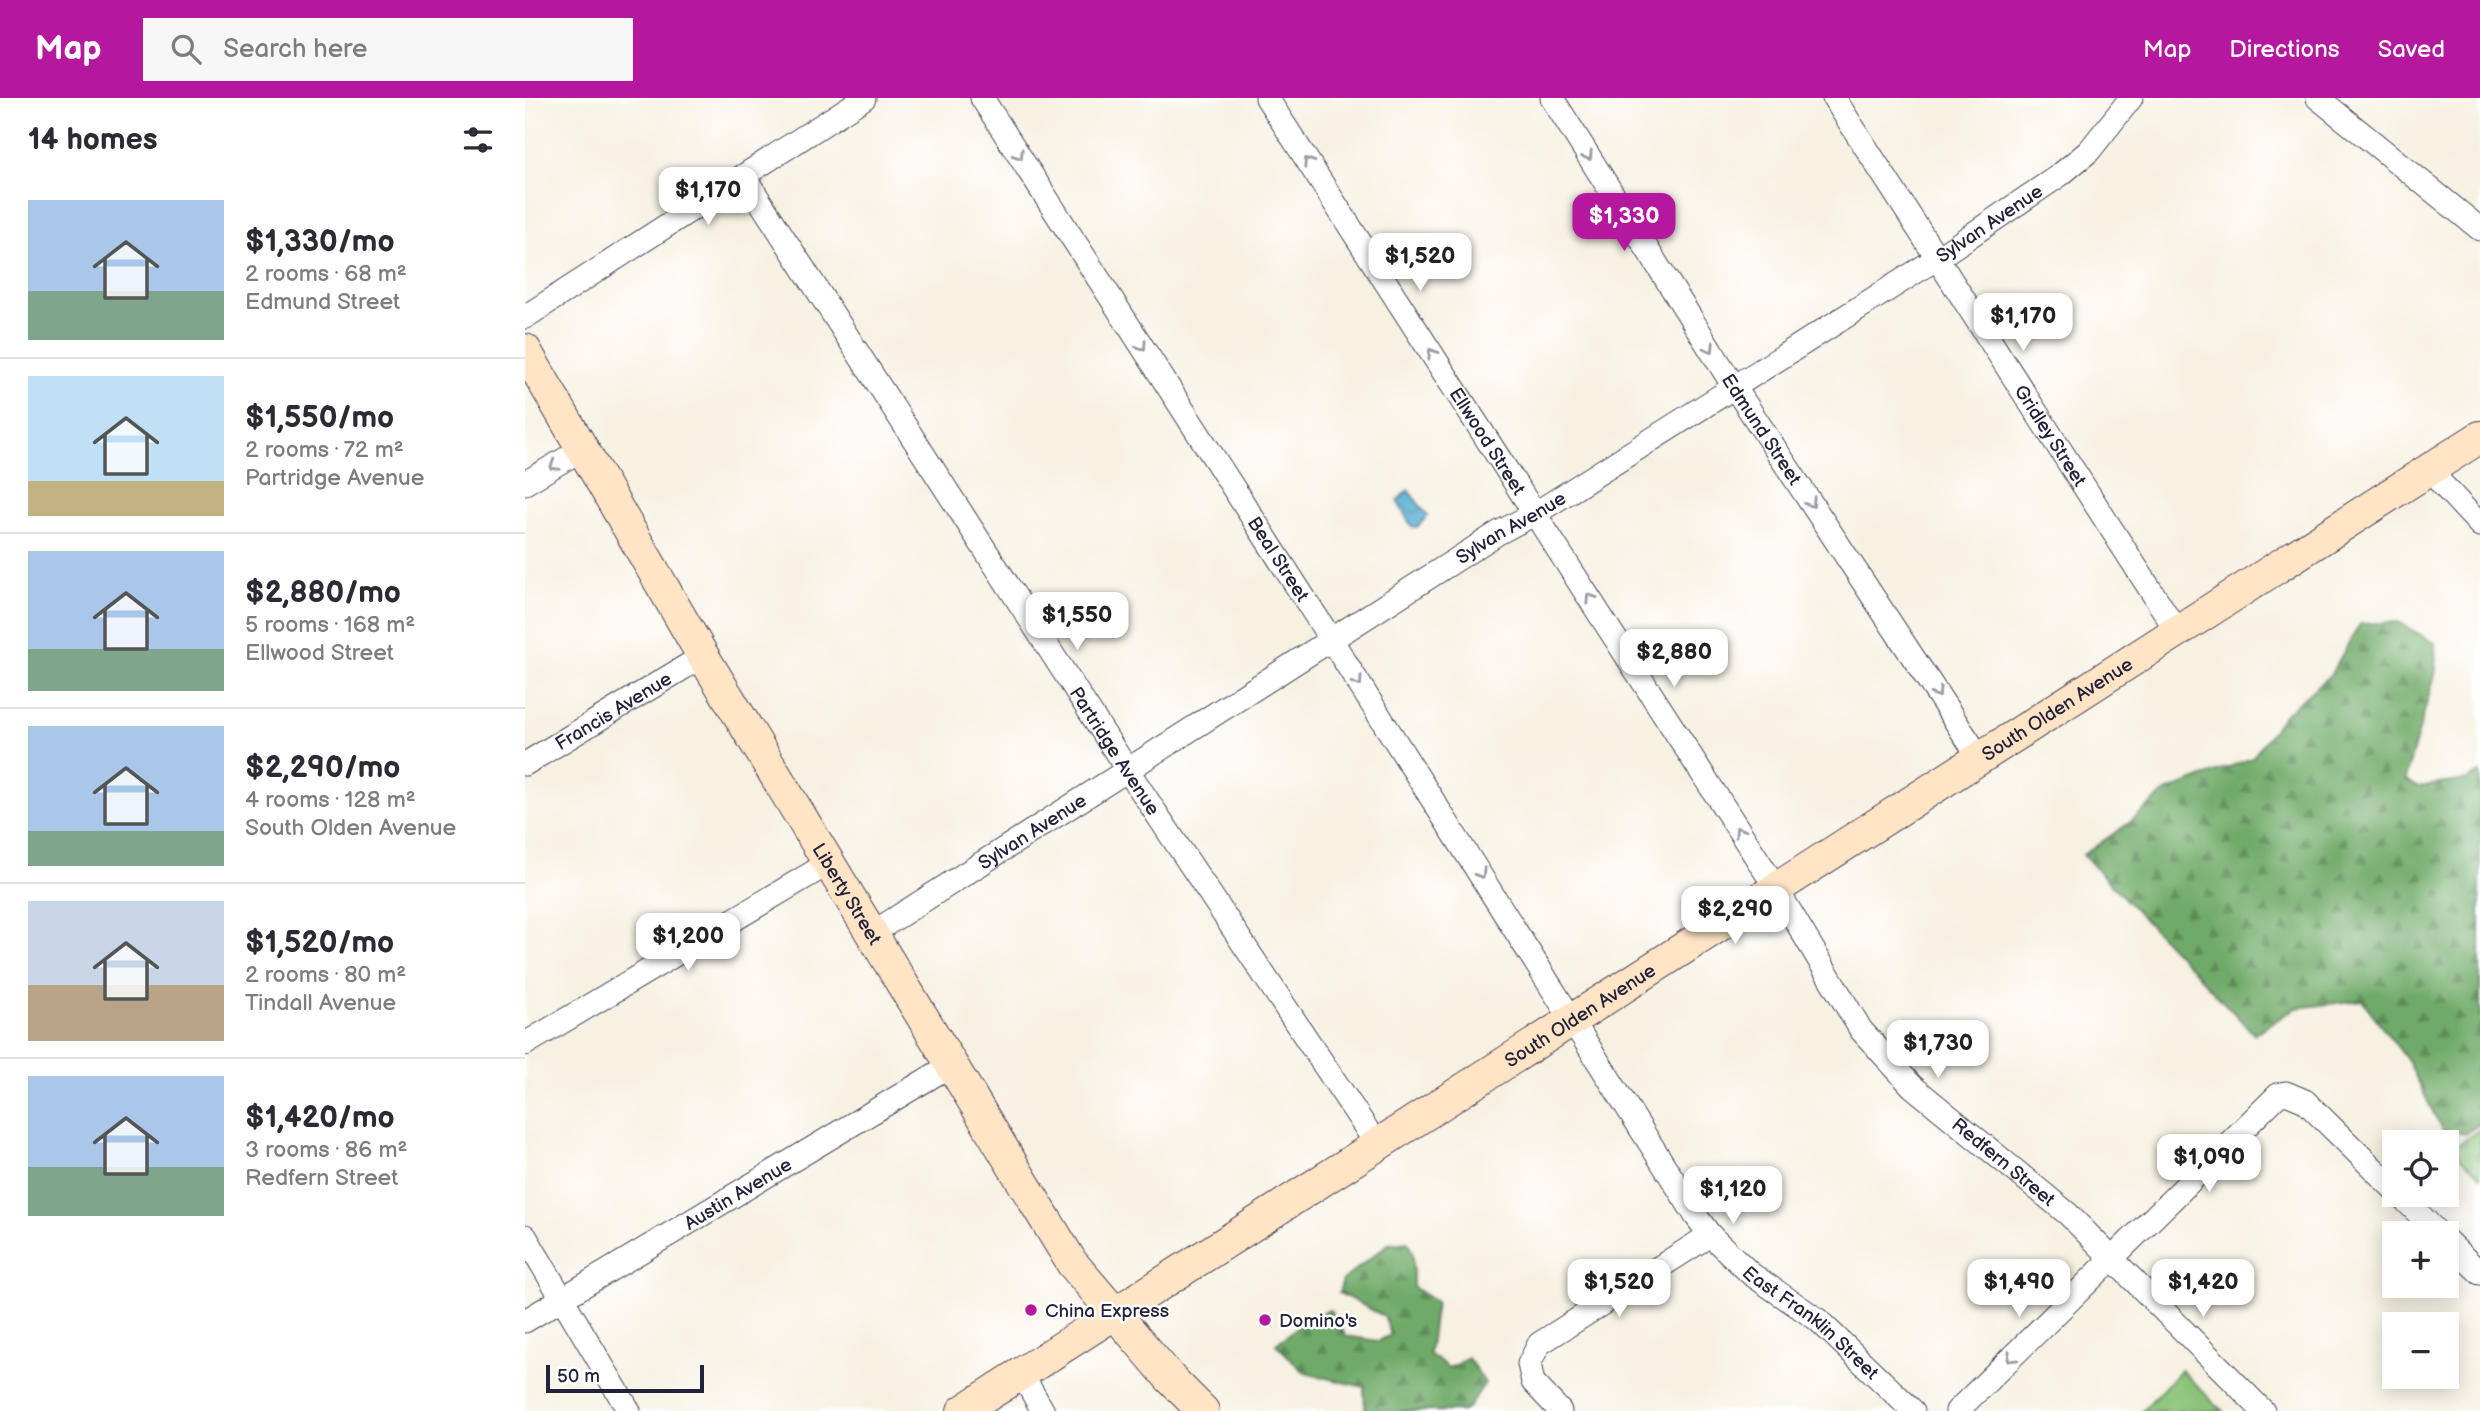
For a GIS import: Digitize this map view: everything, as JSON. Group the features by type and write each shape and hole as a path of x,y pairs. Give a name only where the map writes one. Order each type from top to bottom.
{"main road":[{"name":"Liberty Street","path":"525,350 703,656 1072,1263 1115,1315 1203,1411"},
{"name":"South Olden Avenue","path":"963,1411 2480,438"}],"street":[{"path":"525,317 745,178 864,98"},
{"name":"Beal Street","path":"982,98 1574,1020"},
{"name":"Ellwood Street","path":"1267,98 1776,888"},
{"name":"Edmund Street","path":"1552,98 1733,385 1979,757"},
{"name":"Gridley Street","path":"1834,98 2177,631"},
{"name":"Sylvan Avenue","path":"871,934 1498,533 1536,513 1733,385 1936,259 2060,175 2089,150 2131,98"},
{"path":"2318,98 2480,229"},
{"name":"Partridge Avenue","path":"745,178 1128,771 1378,1146"},
{"path":"525,483 584,448"},
{"path":"2429,470 2480,525"},
{"name":"Francis Avenue","path":"525,764 703,656"},
{"path":"525,1044 829,863"},
{"name":"Redfern Street","path":"1776,888 1861,1030 1887,1061 1912,1086 2068,1214 2263,1411"},
{"name":"East Franklin Street","path":"1574,1020 1710,1235 1751,1274 1818,1320 1913,1411"},
{"name":"Austin Avenue","path":"525,1321 951,1065"},
{"path":"1957,1411 2272,1100 2286,1093 2305,1101 2382,1177"},
{"path":"2412,1207 2426,1221"},
{"path":"1560,1411 1533,1382 1529,1364 1539,1344 1710,1235"},
{"path":"525,1236 629,1411"},
{"path":"2459,1253 2480,1273"},
{"path":"1022,1375 1043,1411"}],"green space":[{"path":"2398,622 2435,643 2436,671 2405,779 2417,787 2467,780 2480,773 2480,1124 2465,1134 2459,1133 2459,1130 2442,1130 2408,1061 2362,1000 2296,1008 2254,1034 2083,855 2129,823 2165,792 2252,758 2284,715 2331,674 2360,624"},
{"path":"2480,1129 2480,1176 2459,1156 2459,1143"},
{"path":"1408,1242 1413,1255 1413,1287 1436,1302 1429,1354 1449,1368 1468,1358 1485,1383 1463,1411 1365,1411 1364,1387 1305,1373 1276,1344 1312,1316 1330,1310 1346,1336 1378,1341 1391,1335 1384,1316 1339,1293 1343,1280 1388,1244"},
{"path":"2181,1370 2223,1411 2142,1411"}],"water":[{"path":"1408,490 1428,516 1417,527 1412,527 1397,501"}],"place":[{"name":"China Express","path":"1031,1310"},
{"name":"Domino's","path":"1265,1320"}]}
